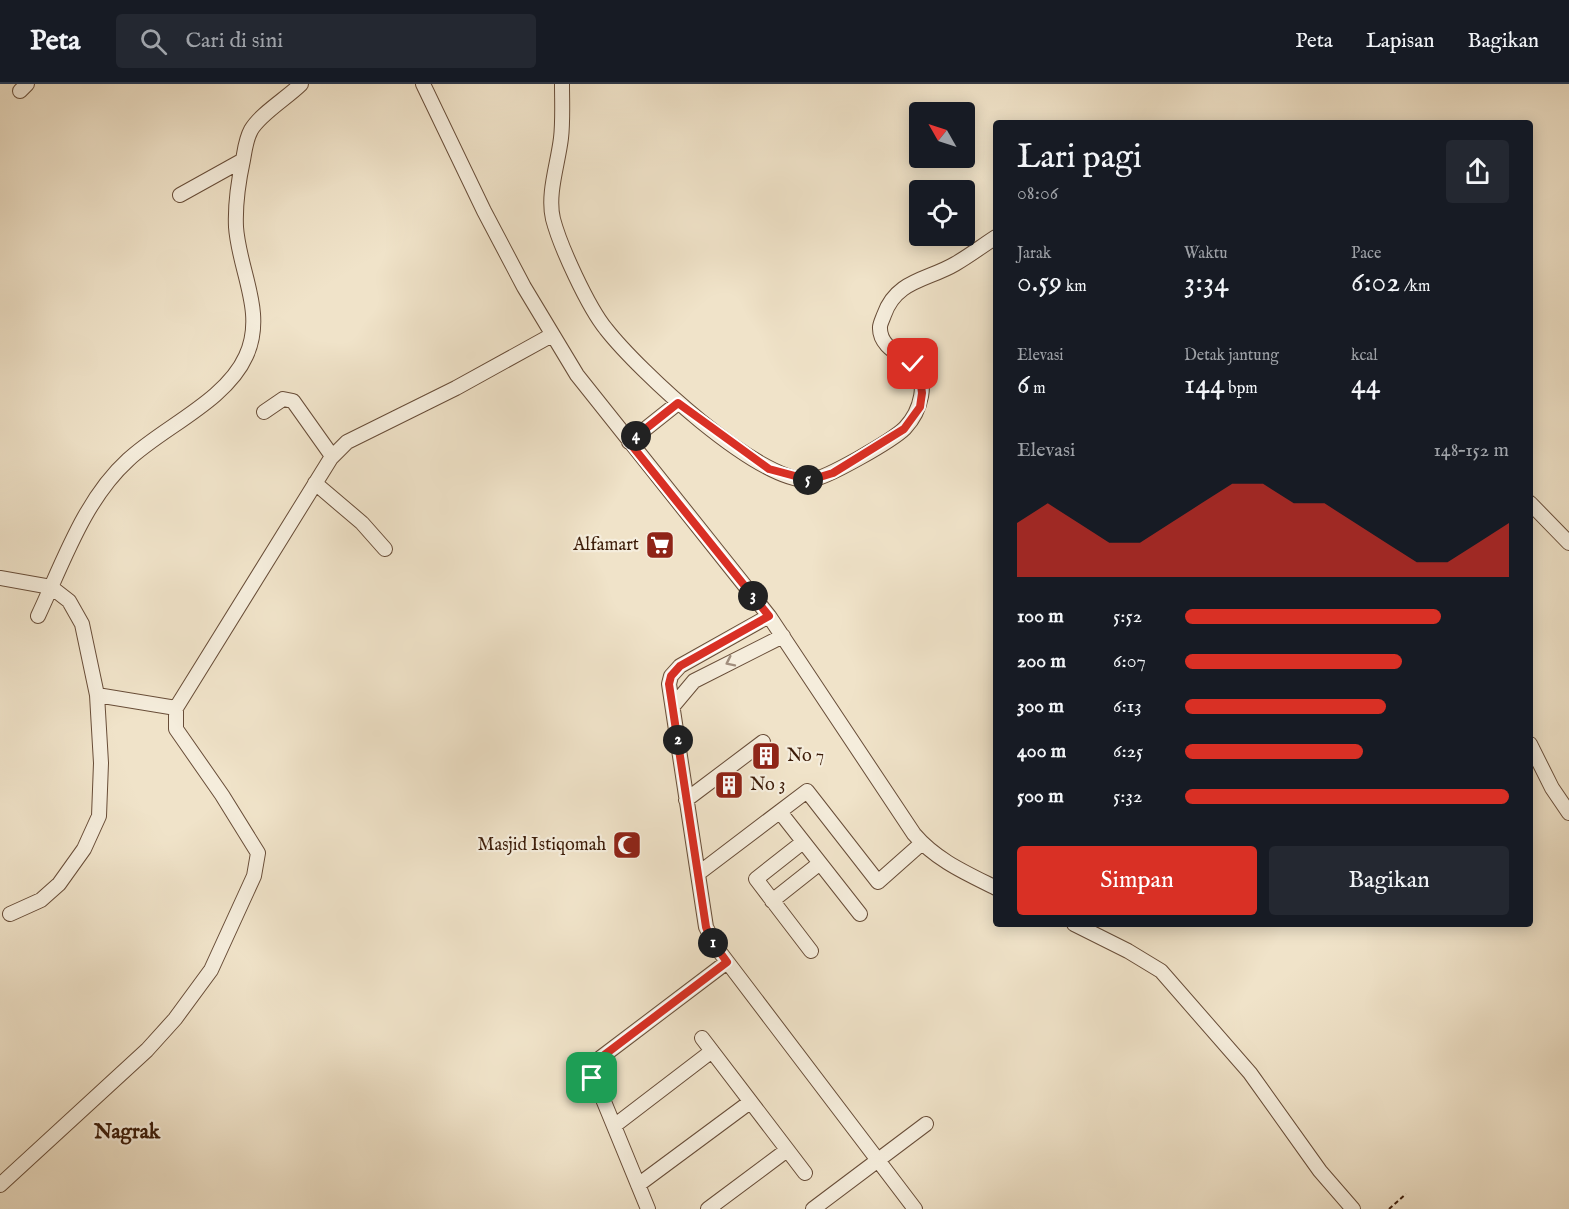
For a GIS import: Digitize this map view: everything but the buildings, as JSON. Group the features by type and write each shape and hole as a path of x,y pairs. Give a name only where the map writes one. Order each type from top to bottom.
{"street":[{"path":"38,616 103,485 128,459 229,383 246,357 254,333 253,306 237,229 236,191 246,142 259,118 282,103 301,84"},
{"path":"423,84 484,211 552,335 577,375 769,616 922,843 953,867 993,887"},
{"path":"562,84 562,136 552,194 553,218 567,254 605,329 678,403 769,469 810,480 833,473 904,429 920,407 920,378 913,364 894,353 883,339 880,327 888,303 916,279 953,265 993,239"},
{"path":"180,195 243,160"},
{"path":"0,1185 147,1050 175,1019 211,969 254,876 258,853 222,795 176,729 176,708 332,456 347,442 456,388 552,335"},
{"path":"264,412 284,399 293,401 332,456"},
{"path":"629,442 678,403"},
{"path":"315,483 362,523 385,549"},
{"path":"1533,506 1569,543"},
{"path":"0,578 51,587 69,601 82,624 98,695 99,816 84,849 59,884 41,900 10,914"},
{"path":"769,616 675,671 669,684 706,927 711,940 727,962 915,1209"},
{"path":"673,706 694,681 783,636"},
{"path":"98,695 176,708"},
{"path":"686,800 763,742"},
{"path":"1533,750 1552,788 1569,813"},
{"path":"699,873 807,792 878,882 922,843"},
{"path":"780,812 860,914"},
{"path":"803,842 756,879 812,951"},
{"path":"772,901 820,863"},
{"path":"1080,927 1128,951 1161,971 1250,1073 1320,1171 1353,1209"},
{"path":"648,1209 592,1078 591,1070 595,1062 727,962"},
{"path":"702,1038 805,1173"},
{"path":"614,1126 712,1051"},
{"path":"638,1185 750,1102"},
{"path":"813,1209 926,1125"},
{"path":"708,1209 787,1150"}],"path":[{"path":"1389,1209 1406,1194"}],"place":[{"name":"Alfamart","path":"660,545"},
{"name":"No 7","path":"766,756"},
{"name":"No 3","path":"729,785"},
{"name":"Masjid Istiqomah","path":"627,845"}],"district":[{"name":"Nagrak","path":"127,1132"}],"route":[{"path":"592,1078 591,1070 595,1062 727,962 711,940 706,927 669,684 671,676 680,666 769,616 629,442 678,403 769,469 810,480 833,473 904,429 920,407 922,393 920,378 913,364"}]}
